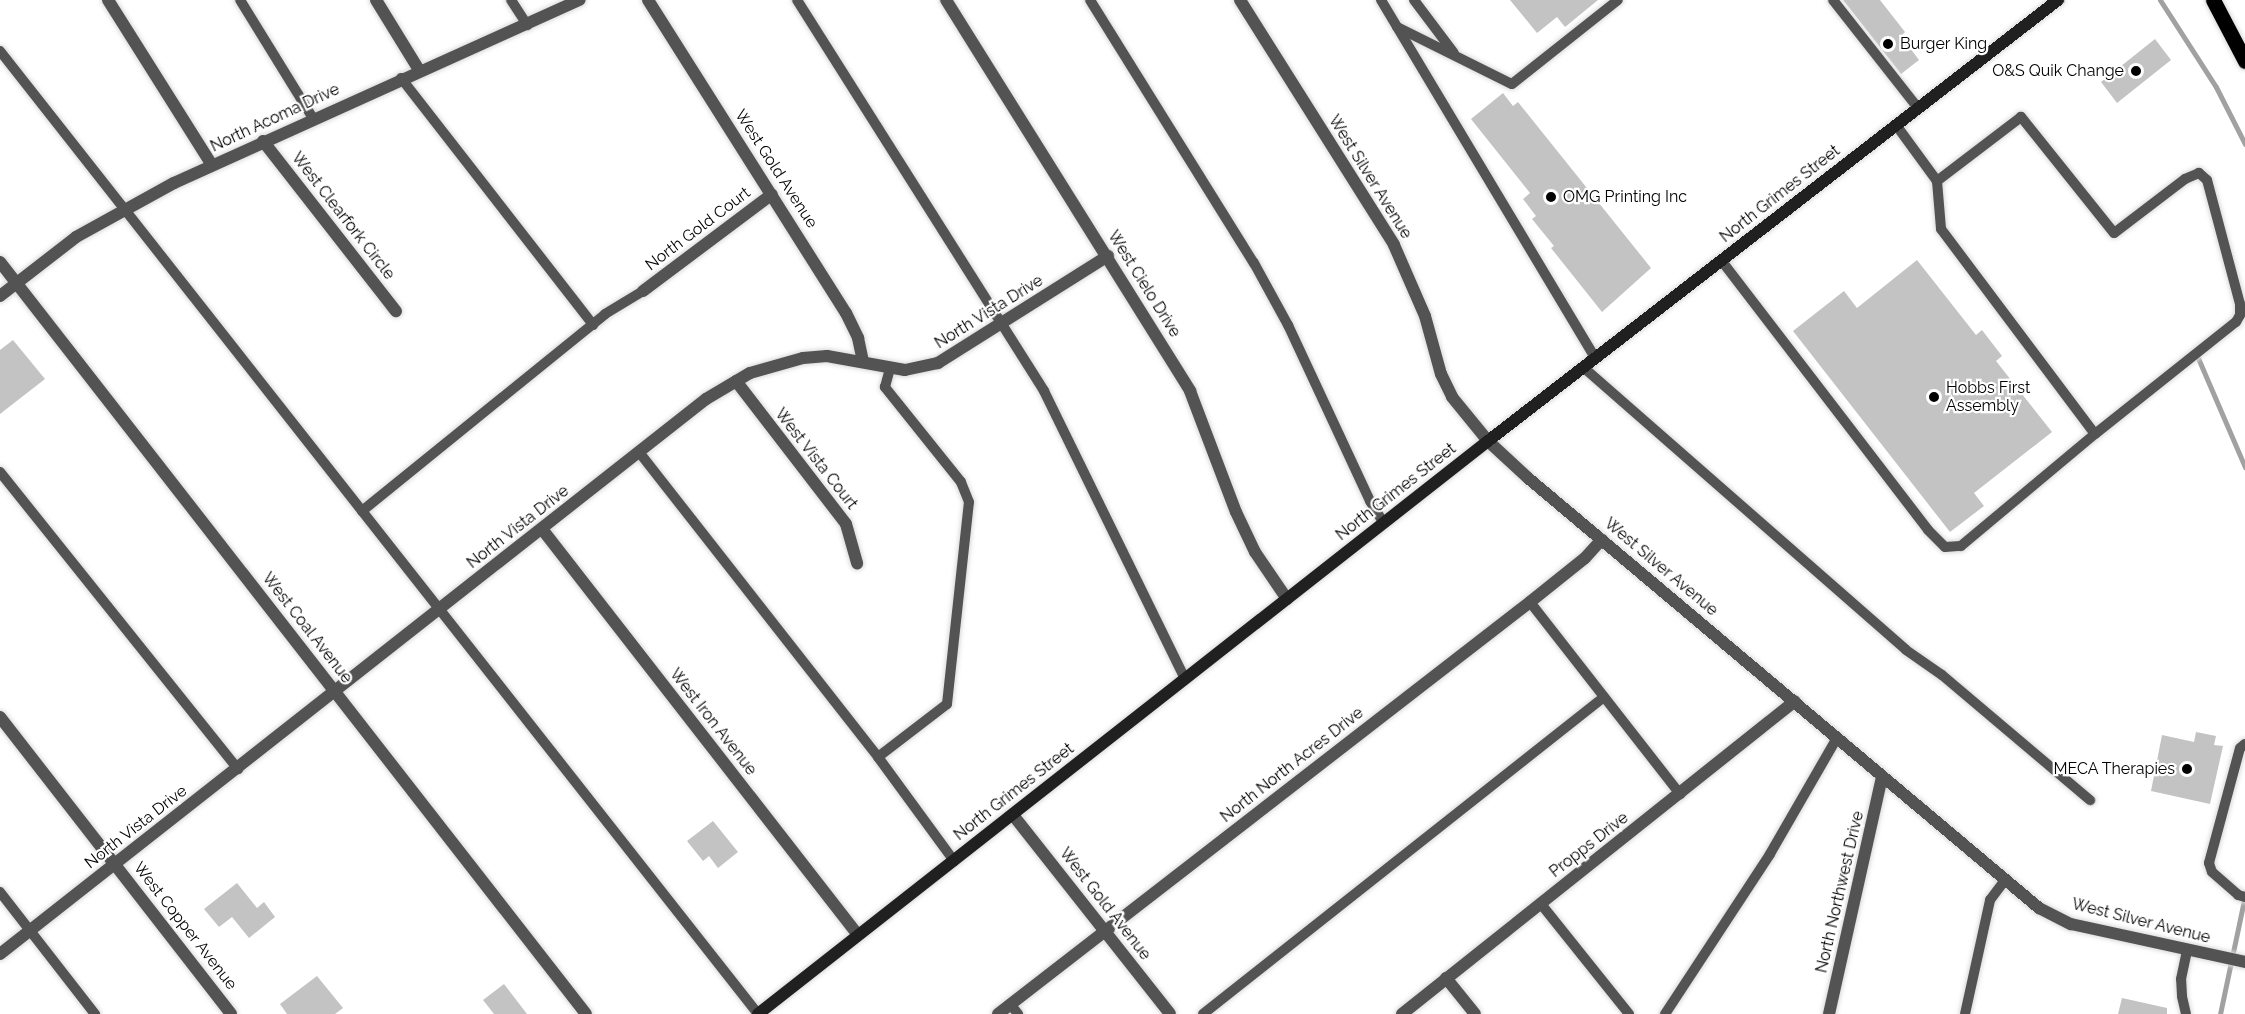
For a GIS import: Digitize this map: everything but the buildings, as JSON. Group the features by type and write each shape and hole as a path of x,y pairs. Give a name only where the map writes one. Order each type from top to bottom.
{"main road":[{"name":"North Grimes Street","path":"758,1014 1488,441 2058,0"},
{"path":"2214,0 2245,37"},
{"path":"2214,0 2245,61"}],"street":[{"path":"108,0 212,165"},
{"path":"375,0 419,70"},
{"name":"North Acoma Drive","path":"0,296 76,237 212,165 401,78 580,0"},
{"name":"West Gold Avenue","path":"648,0 846,313 858,338 863,361"},
{"name":"West Silver Avenue","path":"1240,0 1394,245 1425,316 1441,374 1452,397 1488,441 2038,908 2071,924 2245,962"},
{"name":"West Cielo Drive","path":"947,1 1190,391 1236,512 1255,552 1287,599"},
{"name":"West Clearfork Circle","path":"263,141 396,311"},
{"name":"North Gold Court","path":"643,291 772,194"},
{"name":"North Vista Drive","path":"0,954 706,399 750,373 803,358 827,356 905,370 938,363 1002,325 1108,256"},
{"name":"West Coal Avenue","path":"0,262 586,1014"},
{"name":"West Vista Court","path":"736,381 846,524 858,563"},
{"name":"West Iron Avenue","path":"542,529 858,935"},
{"name":"North North Acres Drive","path":"998,1014 1014,1009 1105,930 1530,602 1585,558 1602,539"},
{"name":"Propps Drive","path":"1402,1014 1795,700"},
{"name":"West Copper Avenue","path":"0,717 231,1014"},
{"name":"North Northwest Drive","path":"1829,1014 1882,777"},
{"name":"West Gold Avenue","path":"1013,815 1170,1014"},
{"path":"1446,978 1475,1014"}],"lane":[{"path":"240,0 314,118"},
{"path":"511,0 527,25"},
{"path":"797,0 1044,391 1185,679"},
{"path":"1090,0 1248,253 1283,314 1370,501 1384,523"},
{"path":"1381,0 1595,358"},
{"path":"1414,0 1456,56"},
{"path":"1397,26 1512,84 1618,0"},
{"path":"1833,0 1918,108"},
{"path":"0,51 758,1014"},
{"path":"401,78 593,325"},
{"path":"1721,260 1928,530 1945,547 1961,546 2095,434 2236,322 2240,315 2240,304 2207,180 2199,173 2185,179 2114,233 2021,117 1937,181"},
{"path":"1896,125 1937,181 1941,229 2095,434"},
{"path":"362,511 593,325 643,291"},
{"path":"1583,367 1906,650 1942,675 2090,800"},
{"path":"878,757 947,704 969,502 961,483 885,387 890,368"},
{"path":"639,452 878,757 954,861"},
{"path":"0,472 238,769"},
{"path":"1530,602 1680,794"},
{"path":"1203,1014 1604,697"},
{"path":"1665,1014 1770,854 1837,738"},
{"path":"2245,744 2240,748 2209,863 2212,872 2238,895 2245,897"},
{"path":"1965,1014 1990,900 2005,880"},
{"path":"0,892 95,1014"},
{"path":"1541,904 1629,1014"},
{"path":"2186,1014 2181,979 2187,950"}],"waterway":[{"path":"2160,0 2216,87 2245,144"},
{"path":"2198,358 2245,467"},
{"path":"2220,1014 2245,895"}],"place":[{"name":"Burger King","path":"1888,44"},
{"name":"O&S Quik Change","path":"2136,71"},
{"name":"OMG Printing Inc","path":"1551,197"},
{"name":"Hobbs First Assembly","path":"1934,397"},
{"name":"MECA Therapies","path":"2187,769"}]}
